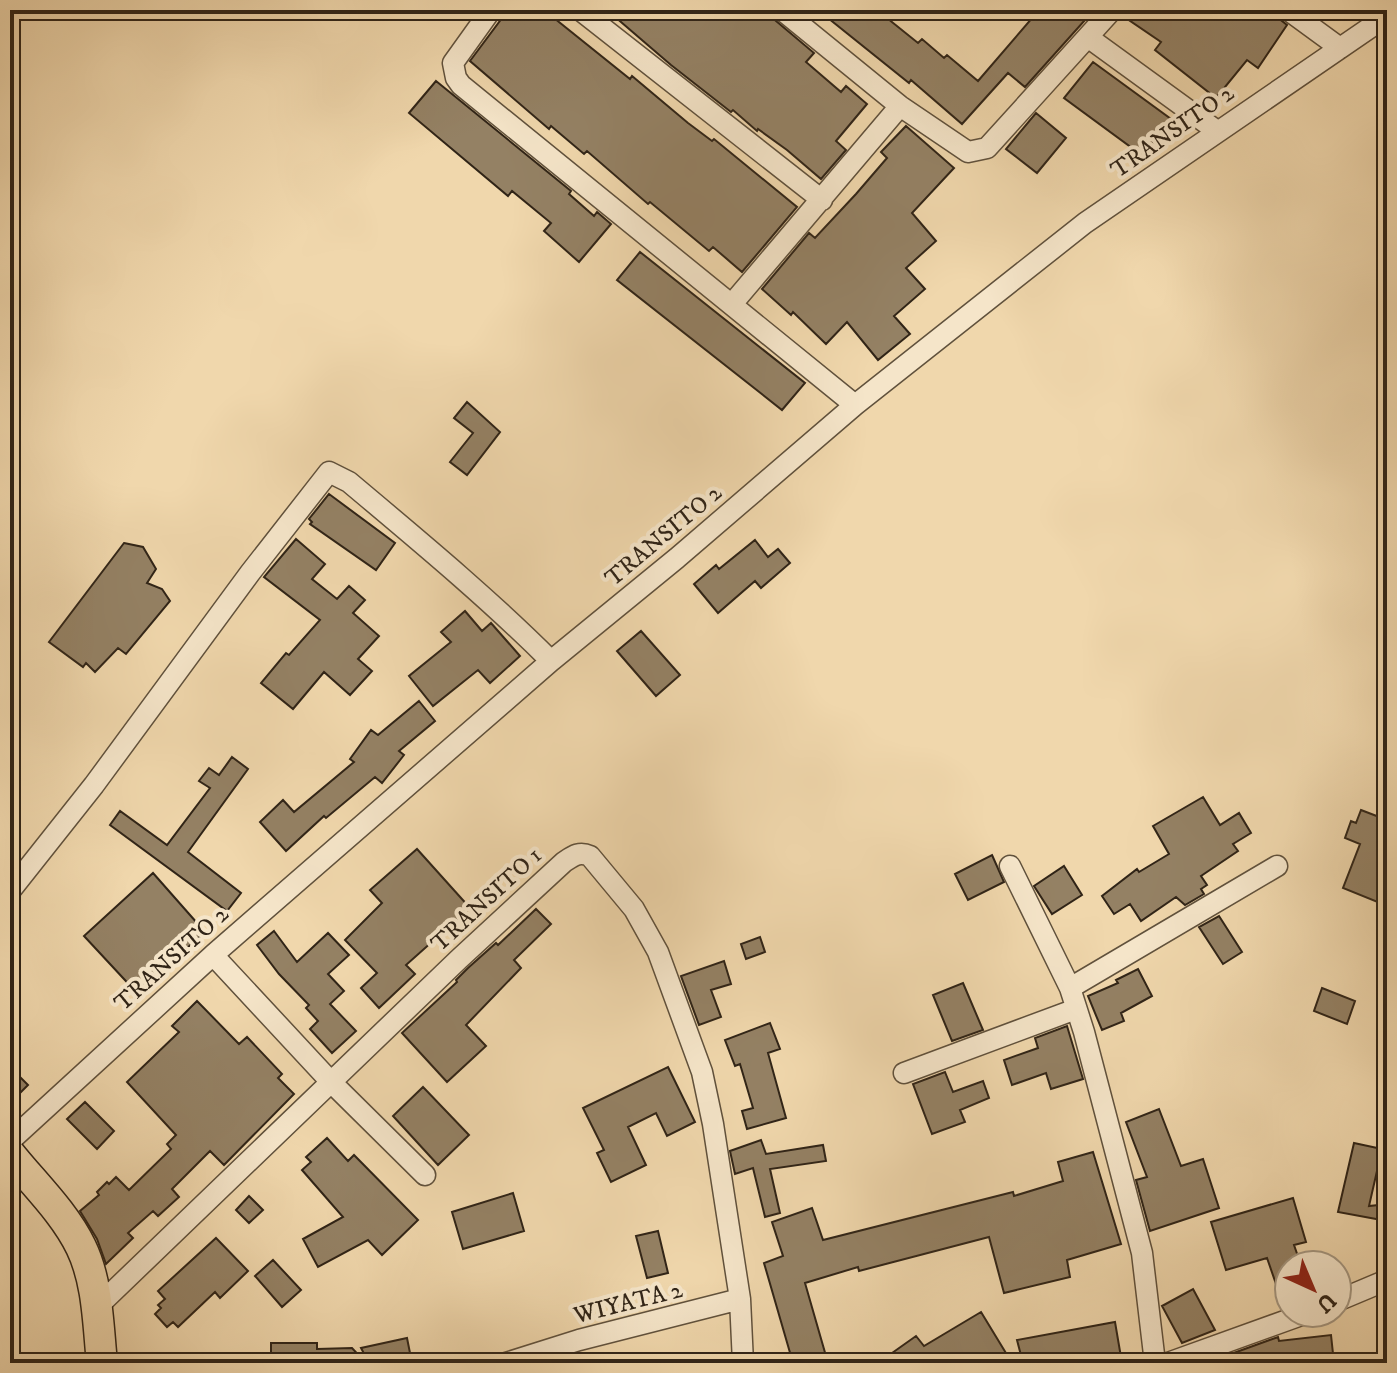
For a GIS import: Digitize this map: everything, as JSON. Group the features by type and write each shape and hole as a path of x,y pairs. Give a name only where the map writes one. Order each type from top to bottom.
{"highway":[{"path":"10,1154 41,1189 82,1248 97,1307 102,1363"}],"street":[{"path":"491,10 453,63 456,78 855,405"},
{"path":"580,10 822,200"},
{"path":"782,10 900,106 968,152 987,148 1112,10"},
{"path":"1288,10 1340,48"},
{"name":"TRANSITO 2","path":"10,1141 213,955 551,661 855,405 1085,223 1387,16"},
{"path":"1089,38 1217,131"},
{"path":"732,304 900,106"},
{"path":"10,891 94,785 250,573 329,472 349,482 455,571 496,606 551,661"},
{"name":"TRANSITO 1","path":"97,1307 564,862 584,853 639,917 658,952 702,1072 740,1299"},
{"path":"1010,866 1070,988 1112,1132 1142,1253 1155,1363"},
{"path":"1070,988 1277,866"},
{"path":"213,955 331,1082 425,1175"},
{"path":"904,1073 1076,1009"},
{"path":"1353,1294 1387,1280"},
{"path":"740,1299 743,1363"},
{"name":"WIYATA 2","path":"506,1363 579,1340 740,1299"},
{"path":"1168,1363 1273,1325"}],"building":[{"path":"504,10 544,10 630,79 632,76 688,123 712,141 714,139 797,207 742,272 713,247 709,251 650,202 648,204 587,151 584,154 551,126 549,129 470,61 502,18"},
{"path":"607,10 763,10 814,53 806,62 841,92 846,86 867,104 836,141 846,150 821,179 787,150 757,131 733,110 731,112 671,65"},
{"path":"818,10 877,10 918,43 922,39 944,58 947,55 978,81 1039,10 1094,10 1025,87 1008,73 962,124 911,80 909,83"},
{"path":"1125,10 1171,10 1183,18 1189,10 1268,10 1287,25 1258,68 1247,60 1216,98 1155,50 1161,42 1123,16"},
{"path":"1093,62 1171,119 1143,156 1064,98"},
{"path":"436,81 571,191 569,194 594,216 597,212 611,224 579,262 544,231 551,223 512,191 508,196 409,113"},
{"path":"1036,113 1066,138 1037,173 1006,149"},
{"path":"906,126 954,168 912,213 936,241 906,268 925,289 894,316 910,334 878,360 847,322 826,344 793,312 791,315 762,289 809,233 815,238 856,194 887,158 881,152"},
{"path":"640,252 805,383 782,410 617,280"},
{"path":"467,402 500,432 467,475 450,462 473,433 454,418"},
{"path":"329,494 395,543 376,570 310,524 309,519"},
{"path":"296,539 325,564 312,579 337,599 349,586 365,600 353,613 379,636 358,659 372,671 350,695 324,672 293,709 261,683 320,620 264,577"},
{"path":"755,540 768,557 778,549 790,563 761,588 755,581 718,613 694,584 716,565 719,569"},
{"path":"124,543 143,547 156,569 147,583 162,589 170,601 126,654 118,648 95,672 86,663 83,667 49,642"},
{"path":"465,611 482,631 491,623 520,656 490,683 478,670 433,706 409,676 451,642 441,632"},
{"path":"641,631 680,675 656,696 617,651"},
{"path":"419,701 435,721 399,751 404,755 382,783 375,777 326,818 324,816 286,851 260,822 283,800 294,812 354,762 350,759 371,730 378,735"},
{"path":"232,757 248,769 188,852 241,893 227,911 110,825 120,811 167,845 210,788 199,781 209,768 219,775"},
{"path":"1203,797 1220,825 1239,813 1251,833 1233,844 1238,851 1201,876 1207,885 1201,889 1204,894 1185,905 1176,897 1141,921 1130,904 1114,914 1102,896 1137,869 1139,872 1169,854 1153,826"},
{"path":"1361,810 1387,820 1387,886 1380,903 1343,888 1360,844 1345,838 1351,821 1356,823"},
{"path":"417,849 470,908 406,965 415,974 379,1008 361,988 377,973 345,940 382,903 370,890"},
{"path":"992,855 1004,882 968,900 955,874"},
{"path":"1064,866 1082,895 1052,914 1034,886"},
{"path":"153,873 205,932 137,993 84,936"},
{"path":"536,909 551,924 514,960 521,968 466,1025 486,1046 447,1082 402,1033 468,968"},
{"path":"1219,916 1242,952 1223,964 1199,927"},
{"path":"274,931 297,962 328,933 349,955 328,974 344,991 330,1004 356,1031 332,1053 310,1029 318,1021 306,1008 309,1005 257,945"},
{"path":"760,937 765,952 746,959 741,944"},
{"path":"724,961 731,984 711,990 721,1017 699,1025 681,976"},
{"path":"1138,969 1152,996 1121,1013 1124,1021 1102,1030 1088,996 1118,983 1116,980"},
{"path":"963,983 983,1030 952,1041 933,995"},
{"path":"1322,988 1355,1001 1347,1024 1314,1011"},
{"path":"197,1001 239,1044 247,1037 282,1074 278,1078 294,1094 224,1165 210,1151 172,1189 179,1197 158,1216 153,1211 128,1233 133,1238 106,1264 97,1239 80,1211 99,1195 97,1192 107,1182 109,1184 116,1177 129,1190 171,1149 167,1144 176,1135 127,1082 179,1032 172,1026"},
{"path":"770,1023 780,1049 768,1053 786,1118 747,1129 742,1111 753,1108 740,1064 735,1066 725,1040"},
{"path":"1067,1026 1083,1079 1051,1089 1046,1073 1012,1085 1004,1060 1038,1048 1035,1038"},
{"path":"10,1067 28,1085 10,1103"},
{"path":"668,1067 695,1122 667,1136 656,1113 628,1127 646,1165 611,1182 597,1153 604,1150 583,1108"},
{"path":"945,1072 953,1092 983,1081 989,1098 960,1110 965,1122 932,1134 913,1084"},
{"path":"423,1087 469,1135 438,1165 393,1116"},
{"path":"85,1102 114,1131 97,1149 67,1119"},
{"path":"1159,1109 1181,1166 1203,1159 1219,1208 1150,1231 1136,1180 1147,1177 1126,1122"},
{"path":"327,1138 348,1161 354,1155 418,1220 382,1255 368,1240 318,1267 303,1239 343,1217 302,1170 311,1162 306,1157"},
{"path":"761,1140 766,1154 823,1145 826,1161 770,1169 780,1213 765,1217 753,1168 735,1174 730,1151"},
{"path":"1354,1143 1382,1149 1369,1206 1387,1204 1387,1221 1338,1212"},
{"path":"1093,1152 1121,1244 1067,1260 1070,1277 1004,1293 989,1237 859,1271 858,1267 805,1283 828,1363 793,1363 764,1263 783,1256 772,1222 812,1208 823,1240 1013,1192 1014,1196 1063,1181 1058,1162"},
{"path":"513,1193 524,1231 463,1249 452,1212"},
{"path":"249,1196 263,1210 249,1223 236,1210"},
{"path":"1293,1198 1306,1242 1294,1245 1295,1249 1273,1249 1273,1275 1267,1258 1226,1270 1211,1222"},
{"path":"658,1231 668,1273 647,1278 636,1236"},
{"path":"216,1238 248,1271 220,1298 215,1292 178,1327 173,1322 167,1327 155,1314 161,1308 158,1305 165,1299 158,1291"},
{"path":"273,1260 301,1290 282,1307 255,1276"},
{"path":"1193,1289 1215,1330 1182,1343 1162,1306"},
{"path":"981,1312 1012,1363 878,1363 916,1336 924,1346"},
{"path":"1115,1322 1122,1363 1023,1363 1017,1340"},
{"path":"1331,1335 1334,1363 1206,1363 1278,1337 1279,1341"},
{"path":"407,1338 412,1363 369,1363 361,1348"},
{"path":"271,1343 317,1343 317,1349 352,1348 366,1363 271,1363"}]}
